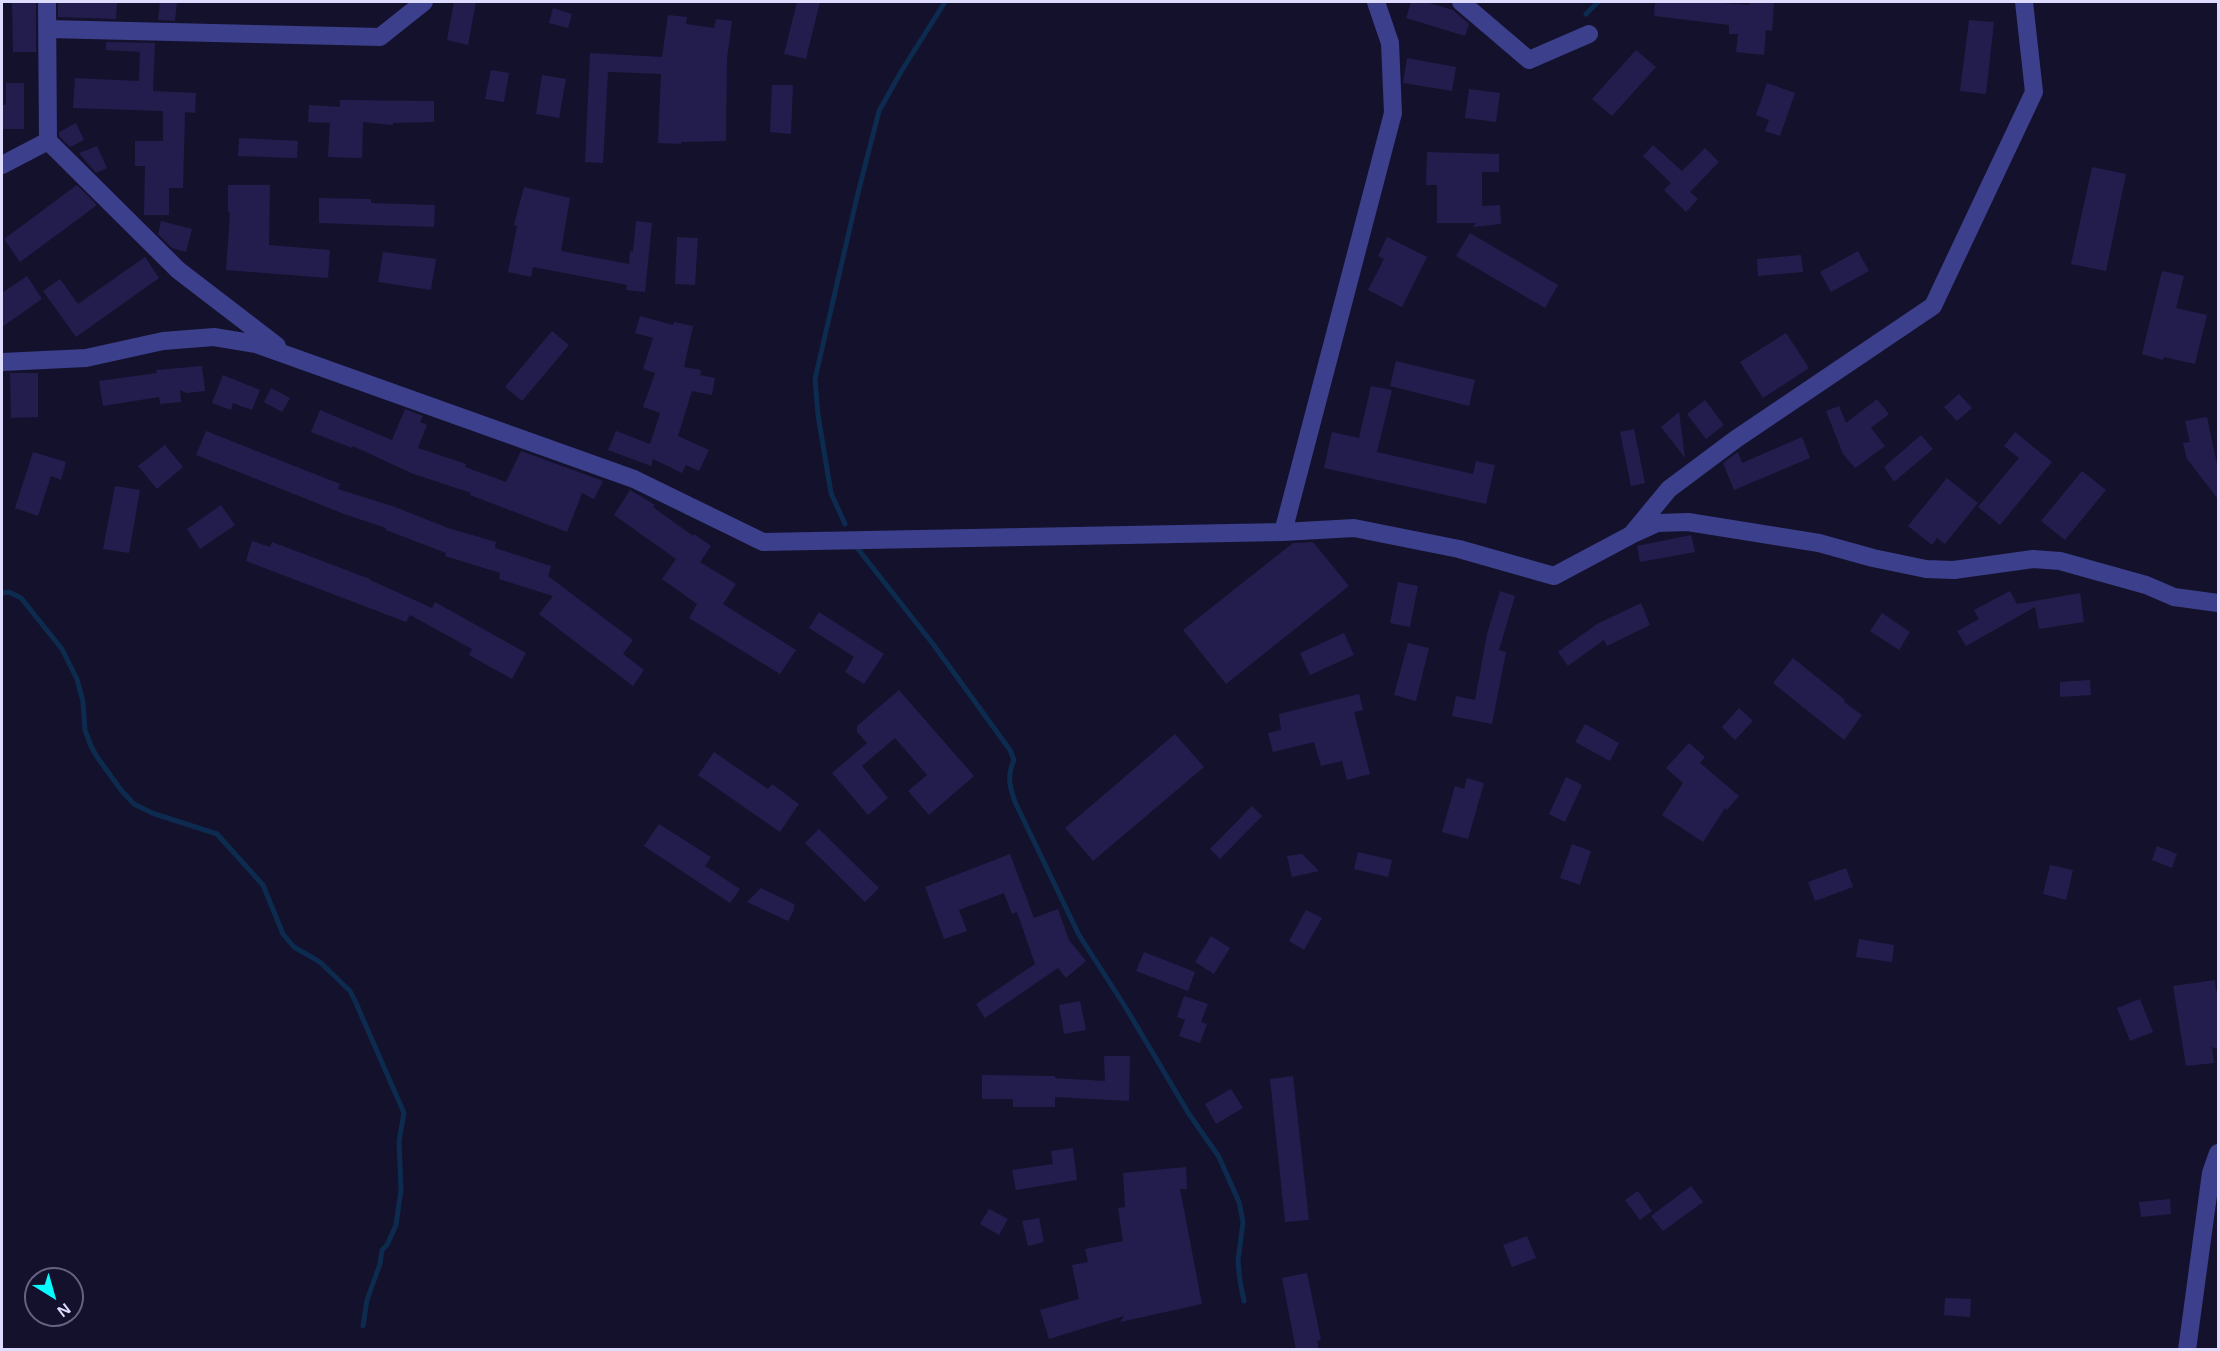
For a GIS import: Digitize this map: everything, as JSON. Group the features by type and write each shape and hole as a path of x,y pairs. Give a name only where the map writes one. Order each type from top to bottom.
{"street":[{"path":"47,2 48,141 178,270 291,356"},
{"path":"47,29 380,37 424,2"},
{"path":"1283,532 1393,113 1390,43 1376,2"},
{"path":"1461,2 1529,60 1589,34"},
{"path":"1630,535 1669,489 1736,439 1933,306 2034,92 2024,2"},
{"path":"2,165 48,141"},
{"path":"2,362 86,358 163,341 214,337 256,344 634,479 763,542 1283,532 1354,528 1459,549 1554,576 1630,535 1657,524 1688,522 1819,543 1873,558 1926,569 1954,570 2033,559 2060,561 2126,579 2174,597 2218,603"},
{"path":"2187,1350 2211,1173 2218,1153"}],"building":[{"path":"12,2 36,2 36,52 13,52"},
{"path":"58,2 117,2 116,19 58,17"},
{"path":"160,2 177,2 175,21 158,20"},
{"path":"454,2 476,2 468,45 447,40"},
{"path":"797,2 820,2 806,59 784,54"},
{"path":"1411,2 1426,2 1453,10 1469,24 1465,36 1406,18"},
{"path":"1655,2 1749,5 1749,2 1774,2 1772,31 1766,30 1764,55 1736,52 1738,34 1729,34 1729,25 1654,16"},
{"path":"553,8 572,14 568,28 549,23"},
{"path":"668,15 687,17 686,24 714,28 716,19 732,21 727,59 726,141 658,143 661,74 608,72 603,163 585,162 590,53 662,57"},
{"path":"1969,20 1994,22 1986,94 1960,91"},
{"path":"106,42 155,43 153,91 196,93 195,113 185,112 183,188 169,188 169,215 144,215 145,166 135,166 135,141 163,141 163,111 73,108 75,78 139,81 140,52 106,50"},
{"path":"1636,50 1656,67 1612,116 1592,99"},
{"path":"1407,58 1456,67 1452,91 1403,83"},
{"path":"491,70 509,73 504,102 485,99"},
{"path":"542,75 566,79 559,118 536,114"},
{"path":"6,83 24,83 24,129 2,129 2,105 6,105"},
{"path":"1767,83 1795,93 1780,136 1765,131 1769,120 1756,115"},
{"path":"772,85 793,85 791,134 770,132"},
{"path":"1469,89 1500,93 1496,122 1465,118"},
{"path":"340,100 434,101 434,122 393,123 393,125 363,122 362,158 328,157 330,123 308,122 309,105 340,107"},
{"path":"76,123 84,140 70,147 59,136 59,132"},
{"path":"239,138 298,141 297,158 238,156"},
{"path":"1653,145 1682,171 1705,148 1719,162 1690,192 1698,199 1686,212 1664,190 1671,183 1643,156"},
{"path":"97,146 107,168 96,173 79,153"},
{"path":"1427,152 1499,154 1499,172 1482,172 1482,206 1500,205 1501,224 1473,227 1476,223 1437,223 1437,185 1426,185"},
{"path":"2092,167 2126,174 2106,271 2071,264"},
{"path":"77,185 97,205 20,262 4,239"},
{"path":"228,185 270,185 269,245 330,250 328,278 226,270 230,213 228,212"},
{"path":"524,187 570,198 561,251 629,264 630,251 633,252 636,221 652,223 645,292 626,290 627,285 533,267 531,277 508,272 517,226 514,225"},
{"path":"319,198 371,199 371,203 435,205 434,227 319,223"},
{"path":"161,221 192,229 186,252 172,248 158,234"},
{"path":"1470,233 1558,285 1545,308 1456,256"},
{"path":"677,237 698,238 695,285 675,284"},
{"path":"1387,237 1427,257 1402,307 1368,290 1384,259 1378,256"},
{"path":"1858,251 1869,271 1831,292 1820,272"},
{"path":"383,252 436,259 431,290 378,282"},
{"path":"1801,255 1803,272 1758,276 1757,259"},
{"path":"145,257 159,278 76,337 43,291 60,279 78,304"},
{"path":"2162,271 2184,276 2176,308 2207,315 2195,364 2164,357 2163,360 2142,354"},
{"path":"27,276 42,299 2,327 2,293"},
{"path":"640,316 673,325 674,322 693,326 684,367 701,370 700,375 715,378 712,395 692,391 678,436 709,450 699,471 686,465 682,473 653,459 651,466 608,450 616,431 650,444 660,413 643,407 655,373 643,369 653,338 635,333"},
{"path":"552,331 569,345 522,401 505,387"},
{"path":"1786,333 1809,368 1763,398 1740,362"},
{"path":"1396,361 1475,380 1469,406 1390,386"},
{"path":"202,366 205,391 187,393 180,390 181,402 160,404 159,397 103,406 99,381 157,373 156,370"},
{"path":"10,373 38,373 38,417 11,418"},
{"path":"223,375 260,390 252,410 233,403 231,410 212,403"},
{"path":"1371,386 1392,390 1377,452 1473,474 1476,461 1495,465 1486,504 1324,468 1332,432 1359,438"},
{"path":"271,388 290,398 282,412 264,402"},
{"path":"1959,394 1972,408 1957,421 1944,407"},
{"path":"1877,399 1889,414 1871,428 1885,446 1855,468 1843,454 1826,411 1839,406 1846,423"},
{"path":"1705,400 1724,425 1706,439 1687,414"},
{"path":"405,409 423,416 420,422 427,425 418,448 466,464 465,467 506,482 521,451 603,481 594,499 582,493 567,532 470,495 471,493 411,473 353,446 352,448 311,432 320,410 392,440"},
{"path":"1679,412 1685,458 1661,427"},
{"path":"2207,417 2218,469 2218,499 2187,459 2183,443 2190,442 2185,421"},
{"path":"1634,429 1645,483 1631,486 1620,432"},
{"path":"206,431 340,484 338,489 395,507 448,528 496,542 495,548 551,566 548,576 633,640 623,654 644,670 633,686 539,614 553,596 499,579 500,573 445,556 446,553 386,530 386,528 344,514 196,455"},
{"path":"2015,432 2052,462 2000,525 1978,507 2019,458 2004,446"},
{"path":"1921,435 1933,449 1894,482 1884,467"},
{"path":"1802,437 1810,458 1734,490 1723,463 1738,452 1742,463"},
{"path":"165,445 183,467 157,489 138,466"},
{"path":"33,452 66,462 61,480 51,476 38,516 15,508"},
{"path":"2082,471 2106,490 2065,540 2041,521"},
{"path":"1947,478 1978,503 1945,544 1937,538 1932,545 1908,526"},
{"path":"115,486 140,490 129,553 103,549"},
{"path":"630,490 655,505 653,507 693,536 694,534 711,546 700,562 736,584 723,604 796,650 780,674 689,618 697,604 662,579 676,559 614,515"},
{"path":"221,505 235,525 200,549 187,529"},
{"path":"1691,535 1695,552 1640,562 1637,546"},
{"path":"252,541 270,547 272,542 370,579 432,608 435,602 526,653 512,679 469,655 472,649 410,615 406,622 246,561"},
{"path":"1313,542 1349,586 1226,684 1183,630 1293,543"},
{"path":"1398,582 1418,586 1410,627 1390,623"},
{"path":"1500,591 1515,596 1499,650 1506,652 1492,724 1452,716 1456,696 1475,700 1487,634"},
{"path":"2010,591 2017,604 2080,593 2084,622 2039,629 2035,607 1966,646 1957,631 1979,619 1974,610"},
{"path":"1641,603 1650,625 1607,646 1604,640 1568,666 1558,652 1597,624"},
{"path":"819,612 884,654 864,684 845,672 854,657 809,628"},
{"path":"1882,613 1910,632 1899,650 1870,631"},
{"path":"1344,633 1354,655 1310,675 1300,653"},
{"path":"1408,643 1429,648 1416,701 1394,695"},
{"path":"1793,658 1862,715 1844,740 1773,683"},
{"path":"2090,680 2091,695 2060,697 2060,682"},
{"path":"899,690 974,776 929,815 908,791 927,775 895,738 862,766 888,798 868,815 832,773 867,743 857,732 857,726"},
{"path":"1359,694 1363,710 1354,712 1370,774 1347,780 1342,761 1321,766 1314,742 1273,752 1268,733 1281,730 1279,714"},
{"path":"1739,708 1753,721 1735,740 1722,727"},
{"path":"1585,724 1619,743 1610,761 1575,742"},
{"path":"1175,734 1204,767 1093,861 1065,828"},
{"path":"1689,743 1705,757 1700,763 1739,796 1727,810 1725,808 1703,842 1662,815 1683,783 1666,768"},
{"path":"714,752 768,789 772,784 799,804 780,832 698,775"},
{"path":"1566,777 1582,785 1565,822 1549,814"},
{"path":"1467,778 1484,783 1468,839 1442,832 1455,786 1464,789"},
{"path":"1252,806 1262,816 1220,859 1210,849"},
{"path":"659,824 711,857 705,866 740,889 730,903 644,846"},
{"path":"819,829 879,888 865,902 805,843"},
{"path":"1572,844 1591,851 1580,885 1560,878"},
{"path":"2157,846 2177,854 2172,868 2152,860"},
{"path":"1358,852 1392,860 1388,877 1354,869"},
{"path":"1010,854 1034,918 1058,909 1069,940 1086,961 1066,978 1058,968 985,1018 976,1004 1035,964 1017,912 1012,914 1004,893 959,910 967,931 944,939 925,887"},
{"path":"1302,854 1319,871 1292,877 1287,856"},
{"path":"2050,865 2073,870 2066,900 2043,894"},
{"path":"1846,868 1853,887 1815,901 1808,882"},
{"path":"761,888 794,904 794,910 788,921 747,902"},
{"path":"1306,910 1322,918 1304,950 1289,941"},
{"path":"1211,936 1230,948 1214,974 1195,962"},
{"path":"1859,939 1894,945 1892,962 1856,957"},
{"path":"1144,952 1195,972 1188,991 1136,971"},
{"path":"2215,980 2216,991 2218,991 2218,1049 2212,1047 2214,1063 2186,1066 2173,986"},
{"path":"1184,996 1208,1004 1201,1022 1207,1024 1200,1043 1179,1036 1185,1020 1177,1017"},
{"path":"2140,999 2153,1032 2130,1041 2117,1008"},
{"path":"1080,1001 1086,1030 1064,1034 1059,1005"},
{"path":"1104,1056 1130,1056 1129,1101 1055,1097 1055,1107 1013,1107 1013,1099 982,1099 982,1075 1055,1076 1055,1078 1105,1081"},
{"path":"1293,1076 1309,1220 1285,1222 1270,1079"},
{"path":"1231,1089 1243,1108 1216,1124 1205,1104"},
{"path":"1073,1148 1077,1180 1016,1190 1012,1170 1053,1164 1051,1151"},
{"path":"1186,1167 1187,1189 1180,1189 1202,1304 1120,1322 1124,1316 1049,1339 1040,1310 1079,1299 1072,1265 1088,1262 1085,1249 1123,1241 1118,1208 1125,1207 1123,1173"},
{"path":"1691,1186 1703,1202 1663,1231 1651,1216"},
{"path":"1638,1191 1652,1211 1640,1220 1625,1200"},
{"path":"2170,1199 2171,1214 2141,1217 2139,1202"},
{"path":"989,1209 1008,1219 999,1235 980,1224"},
{"path":"1039,1218 1044,1242 1028,1246 1022,1221"},
{"path":"1527,1236 1536,1258 1512,1267 1503,1245"},
{"path":"1307,1273 1321,1340 1317,1341 1319,1350 1296,1350 1282,1278"},
{"path":"1945,1298 1971,1299 1970,1317 1944,1315"}],"waterway":[{"path":"845,524 831,493 818,415 815,379 879,111 945,2"},
{"path":"1586,14 1598,2"},
{"path":"858,549 933,644 1010,750 1014,760 1010,771 1010,781 1015,802 1079,935 1126,1008 1189,1114 1219,1157 1239,1202 1243,1222 1238,1261 1244,1301"},
{"path":"2,593 9,592 21,598 62,649 77,679 83,702 85,730 91,746 121,790 134,804 152,813 217,834 263,885 283,934 294,947 320,962 350,991 356,1003 404,1113 399,1141 401,1190 396,1225 387,1245 382,1250 380,1264 367,1300 363,1326"}]}
